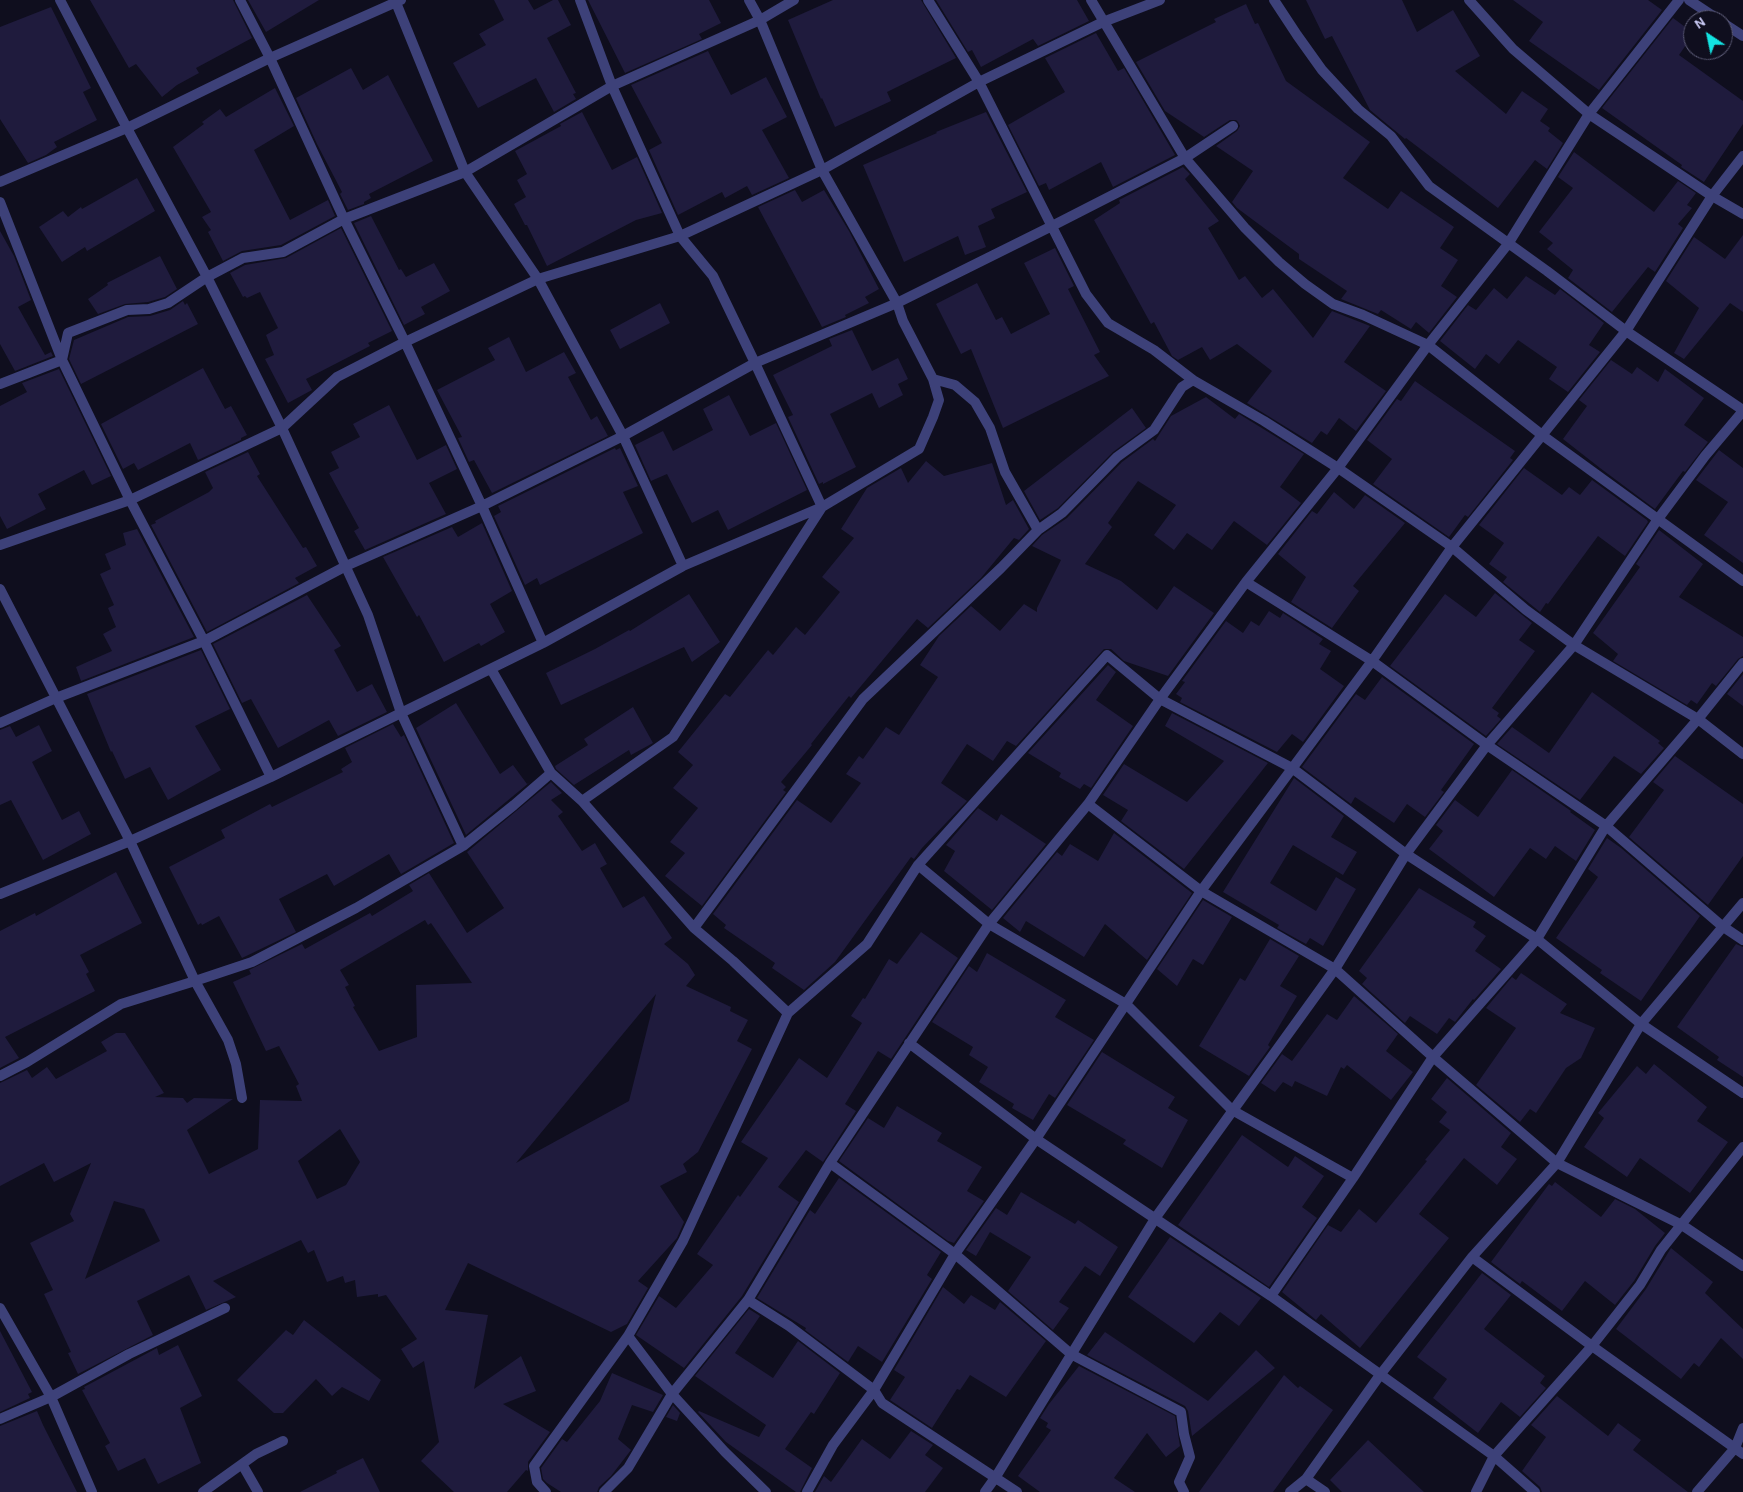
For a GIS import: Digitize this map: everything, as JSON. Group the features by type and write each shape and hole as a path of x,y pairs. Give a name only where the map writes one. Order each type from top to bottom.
{"street":[{"path":"60,0 207,276 282,428 368,616 401,713 463,846"},
{"path":"240,0 270,58 344,219 406,342 543,643"},
{"path":"580,0 612,86 680,236 713,276 756,363 822,507"},
{"path":"0,894 130,841 272,777 543,643 684,566 822,507 918,449 933,418 939,400 934,379 903,321 897,302 822,170 760,20 749,0"},
{"path":"62,360 68,333 127,310 149,309 168,303 207,276 244,258 283,252 344,219 465,172 612,86 760,20 794,0"},
{"path":"928,0 979,82 1086,294 1108,323 1154,350 1193,380 1264,421 1338,468 1452,547 1526,610 1574,645 1698,719 1743,754"},
{"path":"1091,0 1185,158 1245,228 1305,284 1333,304 1363,315 1428,345 1542,435 1743,581"},
{"path":"0,545 130,500 282,428 337,377 406,342 538,279 680,236 822,170 979,82 1103,22 1160,0"},
{"path":"985,1492 1156,1217 1335,970 1406,854 1487,745 1574,645 1658,519 1743,410 1626,331 1429,186 1391,136 1358,109 1322,70 1274,0"},
{"path":"1469,0 1513,49 1589,114 1712,196 1743,214"},
{"path":"604,1492 628,1468 672,1394 748,1300 830,1163 989,924 1088,804 1160,700 1246,582 1338,468 1428,345 1508,244 1589,114 1679,0"},
{"path":"1689,0 1704,10"},
{"path":"0,182 127,128 270,58 398,1 465,172 538,279 623,436 684,566"},
{"path":"0,723 56,698 204,641 346,566 482,506 623,436 756,363 897,302 1052,226 1185,158 1233,126"},
{"path":"807,1492 833,1445 874,1390 956,1254 1036,1139 1201,891 1372,661 1452,547 1626,331 1712,196 1743,156"},
{"path":"0,202 62,360 130,500 204,641 272,777"},
{"path":"0,384 62,360"},
{"path":"934,379 955,384 975,402 990,428 1005,472 1038,530"},
{"path":"694,928 863,698 1038,530 1062,513 1117,457 1154,430 1182,387 1193,380"},
{"path":"582,801 673,737 822,507"},
{"path":"1246,582 1372,661 1487,745 1606,826 1722,926 1743,940"},
{"path":"0,589 130,841 196,981 228,1040 236,1064 242,1098"},
{"path":"546,1492 537,1482 534,1466 628,1336 682,1240 788,1013 867,944 918,866 1107,655 1160,700 1292,768 1406,854 1537,939 1641,1024 1743,1093"},
{"path":"1271,1296 1353,1178 1433,1057 1537,939 1606,826 1698,719 1743,663"},
{"path":"491,669 551,773 582,801 694,928 733,961 788,1013"},
{"path":"0,1076 27,1062 121,1004 252,962 356,908 463,846 551,773"},
{"path":"1088,804 1201,891 1335,970 1557,1163 1682,1225 1743,1266"},
{"path":"918,866 989,924 1126,1004 1232,1110 1353,1178"},
{"path":"1290,1492 1306,1479 1380,1374 1472,1257 1557,1163 1641,1024 1743,903"},
{"path":"909,1042 1036,1139 1156,1217 1380,1374 1494,1456 1535,1492"},
{"path":"1476,1492 1494,1456 1592,1346 1640,1285 1661,1250 1743,1147"},
{"path":"830,1163 956,1254 1072,1354 1181,1412 1190,1457 1179,1482 1184,1492"},
{"path":"1472,1257 1739,1451"},
{"path":"748,1300 789,1326 874,1390 882,1403 1017,1492"},
{"path":"0,1308 51,1397 92,1492"},
{"path":"0,1419 51,1397 137,1350 225,1308"},
{"path":"628,1336 672,1394 725,1452 766,1492"},
{"path":"1698,1492 1739,1451 1743,1428"},
{"path":"203,1492 256,1454 282,1441"},
{"path":"242,1464 258,1492"},
{"path":"1306,1479 1325,1492"}],"building":[{"path":"90,0 233,0 252,38 196,68 199,73 177,85 162,97 136,64 129,68"},
{"path":"248,0 319,0 266,32"},
{"path":"494,0 528,0 534,10 553,0 558,0 571,25 547,38 576,93 573,94 576,99 554,112 536,78 478,108 453,63 486,45 479,34 504,20"},
{"path":"588,0 709,0 721,23 699,34 702,39 625,73"},
{"path":"833,0 921,0 956,58 887,92 891,101 835,127 821,99 788,20"},
{"path":"936,0 1077,0 1089,21 1038,46 1033,39 981,67 972,50 968,52"},
{"path":"1306,0 1402,0 1417,32 1453,10 1480,56 1455,71 1506,114 1522,91 1548,109 1540,121 1550,128 1548,131 1563,143 1547,169 1535,160 1498,208 1405,139 1370,110 1332,36 1325,39"},
{"path":"1513,0 1648,0 1662,10 1599,90 1529,41 1543,22"},
{"path":"1246,4 1255,24 1258,23 1286,81 1370,142 1343,178 1388,209 1401,191 1454,227 1440,248 1458,260 1441,286 1457,297 1429,333 1416,322 1411,329 1381,310 1378,314 1341,299 1347,291 1299,259 1299,254 1237,208 1232,202 1253,171 1216,146 1237,131 1240,126 1238,122 1230,120 1204,137 1165,111 1136,62 1216,22 1214,19"},
{"path":"51,7 91,88 83,92 97,120 54,142 57,147 46,155 28,163 0,119 0,27"},
{"path":"1673,18 1683,25 1683,49 1679,55 1683,60 1686,60 1743,101 1743,124 1704,182 1602,108"},
{"path":"1096,33 1118,71 1124,68 1175,155 1113,187 1101,162 1049,190 1046,183 1039,186 1008,125 1065,92 1045,58"},
{"path":"708,51 731,95 766,77 787,117 762,130 789,178 752,195 747,186 725,198 722,192 678,215 649,150 662,143 631,85"},
{"path":"351,68 363,90 388,75 433,161 369,194 371,198 364,202 364,204 348,210 340,194 342,192 296,98"},
{"path":"275,88 294,126 254,150 290,220 328,200 335,216 281,245 242,251 223,261 208,232 211,230 202,217 211,212 173,147 204,124 202,122 220,109 226,117"},
{"path":"582,112 612,170 637,157 662,213 636,220 547,266 527,225 525,225 514,204 526,197 517,180 527,174 515,151 561,126 560,124"},
{"path":"986,112 1027,192 991,209 995,218 978,226 986,247 965,255 958,236 904,262 863,165"},
{"path":"1574,152 1654,212 1678,181 1696,193 1687,205 1692,208 1678,224 1683,228 1655,272 1648,267 1612,312 1568,278 1573,270 1547,249 1553,243 1539,232 1573,188 1558,177"},
{"path":"1183,167 1190,174 1185,179 1219,221 1208,228 1239,280 1245,276 1262,298 1273,289 1313,338 1332,311 1370,326 1344,362 1386,391 1356,431 1339,418 1327,435 1321,431 1312,443 1247,403 1272,371 1237,344 1210,360 1202,347 1178,360 1172,356 1154,322 1151,324 1094,220 1120,203 1119,200"},
{"path":"137,178 155,211 87,251 85,247 62,262 39,227 63,211 68,217 81,207 82,209"},
{"path":"795,190 802,202 824,190 849,231 879,289 865,297 869,303 845,315 846,317 822,327 758,207"},
{"path":"371,216 399,270 401,269 406,277 434,263 450,291 421,307 425,314 404,325 354,223"},
{"path":"341,228 392,331 368,343 370,346 306,379 312,390 288,403 265,359 274,355 266,335 278,328 260,292 247,298 243,297 230,273 245,265 286,258"},
{"path":"0,231 14,256 31,300 18,307 45,355 51,352 53,356 15,371 0,344"},
{"path":"1743,235 1743,312 1730,303 1684,359 1674,353 1699,308 1666,281 1694,237 1725,259"},
{"path":"1055,248 1074,286 1068,289 1100,352 1094,355 1109,376 1003,428 971,349 961,354 936,304 977,283 996,320 1002,317 1011,334 1050,314 1024,263"},
{"path":"160,256 177,289 165,297 148,302 125,304 98,314 88,299 108,285 107,283"},
{"path":"1526,276 1555,295 1560,289 1604,323 1589,345 1600,352 1568,392 1549,379 1557,367 1518,340 1499,364 1486,354 1475,369 1440,341 1468,305 1476,310 1494,288 1507,299"},
{"path":"183,301 185,305 187,303 198,324 81,384 69,359 74,340 128,317 150,316 170,310"},
{"path":"660,303 670,323 620,349 610,330"},
{"path":"852,330 872,371 898,358 908,379 898,384 903,395 879,408 872,393 830,414 856,467 823,484 823,482 819,484 788,417 793,415 773,375 832,346 829,339"},
{"path":"509,337 526,372 564,352 576,373 568,377 591,420 597,416 608,436 492,493 474,460 469,462 458,438 462,437 437,390 495,360 488,348"},
{"path":"1611,360 1632,374 1637,367 1658,382 1665,369 1704,398 1684,425 1708,442 1685,472 1683,471 1655,509 1563,439 1587,406 1579,400"},
{"path":"203,368 225,409 231,406 247,435 241,438 241,440 198,460 190,443 138,470 134,463 123,469 101,424"},
{"path":"59,369 111,476 92,485 84,470 38,494 46,509 7,529 0,516 0,406 27,392 22,383"},
{"path":"1415,381 1515,451 1510,458 1513,460 1468,517 1465,515 1449,537 1373,484 1392,459 1367,440 1397,399 1401,401"},
{"path":"729,395 750,436 776,423 807,490 728,530 718,510 692,523 667,474 651,481 635,445 663,431 673,451 713,430 703,409"},
{"path":"1206,397 1235,419 1239,414 1304,454 1280,487 1301,503 1267,545 1234,521 1212,550 1187,533 1174,550 1154,535 1176,505 1138,481 1108,523 1112,527 1085,564 1121,581 1157,610 1174,586 1214,613 1168,676 1124,661 1111,649 1104,649 1016,746 1007,741 993,761 967,744 941,783 967,801 922,848 914,859 911,857 835,962 804,990 772,968 775,963 724,928 726,925 713,914 797,800 831,823 861,783 846,774 859,756 863,759 886,727 899,735 938,677 920,665 939,636 971,606 1000,631 1024,604 1037,612 1037,608 1061,560 1032,546 1042,535 1067,518 1122,462 1153,439 1155,441 1171,416"},
{"path":"389,405 417,460 446,445 457,469 429,483 446,514 365,550 354,531 359,528 329,473 339,468 331,452 360,437 353,424"},
{"path":"1132,408 1146,428 1113,452 1058,508 1040,520 1024,491"},
{"path":"615,448 616,450 620,448 638,486 623,492 643,533 540,585 537,578 525,585 494,516 501,512 498,506"},
{"path":"1719,450 1743,468 1743,563 1704,535 1728,502 1696,480"},
{"path":"248,452 260,474 257,476 303,548 306,547 317,566 295,578 299,583 207,632 151,525 209,492 213,488 205,472"},
{"path":"926,461 944,476 992,463 1006,505 1013,500 1029,529 1019,540 1014,538 981,578 928,628 917,619 851,698 849,696 781,782 786,787 783,790 786,792 702,906 665,876 685,853 670,842 698,808 673,788 693,765 678,752 725,694 730,697 768,650 773,655 796,627 805,635 840,592 822,577 854,538 841,529 867,488 901,468 908,483"},
{"path":"1524,468 1562,495 1569,487 1580,495 1592,480 1648,522 1625,556 1598,536 1548,604 1546,603 1540,612 1503,582 1507,577 1489,564 1504,543 1479,525"},
{"path":"1334,492 1354,509 1365,495 1405,523 1353,586 1359,591 1332,628 1291,602 1306,577 1278,554 1312,511 1317,514"},
{"path":"482,523 512,591 490,604 505,632 481,646 479,643 444,662 419,615 417,617 383,557 452,527 458,537"},
{"path":"137,529 194,637 81,681 76,667 112,651 103,634 116,627 108,608 114,605 100,574 111,569 105,554 126,545 123,533"},
{"path":"1659,530 1703,564 1679,597 1743,637 1743,656 1738,659 1716,686 1712,683 1697,704 1691,700 1687,705 1613,661 1618,654 1593,633 1640,567 1636,564"},
{"path":"1495,593 1532,623 1519,640 1535,651 1492,708 1499,713 1497,716 1501,719 1486,736 1390,666 1445,594 1476,617"},
{"path":"689,594 720,642 692,662 684,647 561,705 546,673 630,631"},
{"path":"307,595 341,646 334,650 357,692 372,684 387,712 338,736 329,720 278,748 251,699 242,703 213,644"},
{"path":"1269,611 1280,618 1283,613 1323,639 1319,644 1331,651 1320,669 1344,686 1303,742 1292,734 1277,752 1180,702 1182,698 1176,694 1185,682 1182,681 1226,621 1243,633 1251,621 1259,626"},
{"path":"201,650 230,709 195,726 221,770 168,800 150,767 125,779 111,752 87,694"},
{"path":"1108,665 1116,672 1096,700 1133,726 1091,788 1084,784 1080,789 1059,777 1061,773 1028,753"},
{"path":"1743,674 1743,706 1727,694"},
{"path":"1382,677 1474,744 1441,790 1444,792 1425,817 1407,804 1394,823 1355,797 1351,804 1302,767 1356,694 1365,700"},
{"path":"1592,692 1660,741 1658,743 1664,748 1641,774 1614,756 1580,800 1497,744 1512,727 1549,753"},
{"path":"456,703 500,774 513,765 527,784 530,782 466,835 416,728"},
{"path":"633,707 653,743 631,755 629,750 574,785 556,769 555,766 588,745 584,739"},
{"path":"1172,713 1268,763 1184,869 1121,821 1128,810 1103,795 1124,764 1187,802 1224,761 1165,726"},
{"path":"393,724 401,737 404,735 454,843 401,874 389,854 334,886 327,874 279,899 296,932 242,958 219,916 202,925 201,923 198,925 169,867 225,838 221,830 270,804 272,807 343,772 341,769 352,762 345,748"},
{"path":"39,725 52,751 32,762 62,820 79,811 91,834 43,860 11,800 0,805 0,730 10,726 16,737"},
{"path":"1675,756 1743,804 1743,856 1708,905 1629,837 1664,790 1653,782"},
{"path":"1512,770 1595,830 1576,861 1555,846 1546,859 1530,848 1494,897 1429,849 1443,831 1436,825 1455,800 1478,817"},
{"path":"1294,778 1344,816 1331,837 1357,852 1343,875 1293,845 1270,883 1316,911 1336,877 1356,889 1323,946 1310,938 1306,944 1277,928 1279,925 1223,892"},
{"path":"551,782 562,793 551,800 563,812 558,816 582,851 595,843 607,864 600,868 623,908 644,896 672,938 664,944 688,964 695,975 686,986 731,1007 730,1011 748,1020 737,1041 752,1049 698,1152 683,1164 687,1172 660,1186 684,1222 677,1238 638,1281 648,1288 627,1324 611,1332 468,1263 445,1310 488,1315 474,1389 521,1356 536,1391 503,1404 550,1432 528,1462 528,1471 526,1470 507,1492 454,1492 421,1461 439,1442 424,1361 413,1368 401,1349 417,1339 386,1295 378,1297 378,1294 357,1297 355,1280 345,1283 343,1276 327,1282 314,1250 308,1253 301,1240 213,1281 236,1297 206,1310 189,1275 137,1301 153,1335 78,1374 68,1353 71,1352 44,1294 53,1290 30,1243 74,1221 70,1214 91,1163 54,1182 44,1163 0,1186 0,1083 27,1070 32,1078 47,1067 56,1079 107,1051 101,1042 116,1033 125,1033 164,1093 155,1097 183,1098 187,1103 194,1098 233,1099 187,1130 209,1174 258,1149 260,1100 302,1101 296,1086 299,1084 279,1046 266,1051 233,982 251,974 249,970 302,944 305,949 370,913 372,916 413,891 409,885 429,873 467,933 504,908 467,852","holes":["425,920 428,925 431,923 472,983 416,985 417,1037 379,1051 353,1007 355,1006 345,987 349,985 340,970","656,994 629,1101 516,1163","340,1129 360,1162 346,1185 317,1199 298,1161","114,1201 144,1209 160,1241 85,1279"]},
{"path":"978,808 997,821 1001,814 1046,844 992,910 944,871 955,851 946,845"},
{"path":"1114,833 1192,893 1147,960 1105,924 1084,957 1026,921 1020,932 1003,918 1057,852 1062,856 1070,844 1098,861"},
{"path":"1607,838 1700,916 1641,1001 1600,973 1602,970 1556,938 1598,877 1588,869"},
{"path":"116,872 142,923 80,955 89,972 86,974 95,991 5,1037 19,1058 0,1068 0,931 35,913 36,916"},
{"path":"1419,888 1476,922 1473,927 1486,936 1475,951 1501,969 1455,1022 1449,1018 1437,1034 1410,1016 1405,1023 1362,984 1367,978 1359,971"},
{"path":"1203,900 1232,917 1203,965 1193,959 1177,986 1157,969"},
{"path":"921,932 958,958 891,1059 878,1051 845,1104 856,1111 823,1162 806,1150 778,1187 799,1202 742,1296 684,1368 636,1335 659,1296 676,1308 713,1265 697,1254 738,1195 740,1197 768,1158 741,1142 799,1058 827,1078 862,1023 851,1016 863,998 865,999 889,959 897,964"},
{"path":"1270,939 1299,956 1280,986 1297,996 1268,1045 1270,1047 1249,1076 1199,1046 1240,978 1245,981"},
{"path":"1736,944 1743,947 1743,1077 1717,1060 1719,1057 1677,1027"},
{"path":"987,953 1066,1000 1055,1017 1094,1040 1055,1098 1049,1094 1033,1120 1012,1108 1014,1104 979,1082 988,1067 969,1055 973,1047 932,1022 969,966 977,972"},
{"path":"1521,973 1567,1004 1560,1013 1595,1028 1581,1058 1566,1068 1536,1113 1530,1109 1520,1122 1476,1085 1516,1028 1486,1008 1512,977 1516,980"},
{"path":"1354,996 1398,1034 1386,1051 1413,1072 1391,1100 1347,1065 1344,1069 1341,1067 1327,1096 1295,1081 1292,1087 1283,1082 1275,1092 1261,1083 1282,1054 1292,1061 1327,1014 1337,1020"},
{"path":"1102,1052 1175,1097 1168,1108 1188,1120 1162,1168 1123,1144 1126,1140 1067,1105"},
{"path":"1654,1064 1707,1107 1697,1121 1728,1142 1690,1193 1640,1158 1627,1177 1584,1147 1604,1118 1598,1113 1637,1066 1646,1074"},
{"path":"1447,1078 1511,1133 1501,1147 1517,1159 1497,1185 1464,1158 1419,1214 1449,1238 1360,1348 1321,1314 1316,1320 1282,1292 1328,1225 1341,1232 1359,1209 1376,1223 1427,1161 1425,1160 1450,1130 1439,1122 1447,1112 1431,1099"},
{"path":"897,1106 942,1133 937,1141 982,1167 967,1191 984,1201 954,1243 948,1241 839,1161 868,1118 884,1128"},
{"path":"1242,1135 1288,1167 1295,1156 1324,1176 1302,1207 1317,1218 1269,1287 1178,1225"},
{"path":"839,1178 941,1252 927,1275 932,1279 882,1362 858,1346 848,1362 805,1330 806,1328 757,1298 810,1210 815,1214"},
{"path":"1555,1182 1601,1217 1615,1199 1635,1209 1665,1233 1634,1281 1615,1305 1585,1281 1562,1311 1522,1281 1520,1284 1491,1262 1549,1184 1552,1186"},
{"path":"1021,1192 1075,1224 1078,1220 1118,1247 1100,1276 1085,1266 1059,1302 1069,1308 1053,1330 1008,1291 1031,1257 990,1232 976,1256 966,1250 996,1208 1007,1215"},
{"path":"1170,1237 1261,1298 1239,1326 1220,1312 1194,1343 1128,1297"},
{"path":"1671,1248 1713,1282 1705,1293 1743,1329 1743,1359 1721,1338 1699,1367 1694,1363 1681,1379 1616,1329 1646,1289"},
{"path":"1482,1273 1511,1295 1484,1329 1545,1376 1540,1383 1546,1388 1520,1417 1501,1402 1478,1433 1433,1398 1447,1379 1417,1357"},
{"path":"943,1287 964,1304 971,1295 995,1310 1000,1302 1046,1341 1006,1397 970,1375 960,1390 957,1389 932,1428 890,1400 905,1377 894,1370"},
{"path":"749,1309 760,1316 735,1353 773,1378 798,1341 840,1373 814,1414 811,1412 785,1449 812,1468 800,1492 796,1492 726,1442 698,1412 759,1437 766,1425 695,1376"},
{"path":"304,1320 381,1380 369,1401 342,1387 332,1396 316,1379 283,1413 274,1413 237,1380 286,1330 293,1335"},
{"path":"0,1331 32,1392 28,1394 30,1398 0,1412"},
{"path":"1105,1332 1208,1401 1256,1350 1275,1368 1192,1436 1188,1411 1185,1406 1087,1355"},
{"path":"178,1345 202,1396 180,1408 201,1463 158,1484 145,1458 118,1471 105,1446 110,1443 82,1390 85,1389 84,1387 157,1348 159,1355"},
{"path":"1079,1366 1175,1416 1180,1446 1166,1457 1147,1433 1114,1478 1135,1492 1040,1492 1018,1476 1051,1430 1046,1427 1048,1423 1040,1418"},
{"path":"612,1373 663,1395 653,1412 632,1405 618,1439 631,1450 611,1476 599,1487 597,1492 561,1492 543,1479 541,1468 562,1439 567,1442 600,1401"},
{"path":"1284,1375 1298,1388 1300,1386 1333,1410 1273,1492 1199,1492"},
{"path":"1557,1396 1608,1436 1618,1423 1641,1440 1633,1450 1688,1492 1542,1492 1540,1487 1522,1471 1546,1437 1531,1425"},
{"path":"673,1405 680,1413 677,1421 666,1417"},
{"path":"37,1411 77,1492 0,1492 0,1426"},
{"path":"911,1431 933,1445 925,1455 943,1468 925,1492 815,1492 824,1476 831,1482 862,1439 890,1459"},
{"path":"1368,1440 1424,1492 1342,1492 1330,1480"},
{"path":"363,1458 380,1492 300,1492 337,1473 336,1471"}]}
